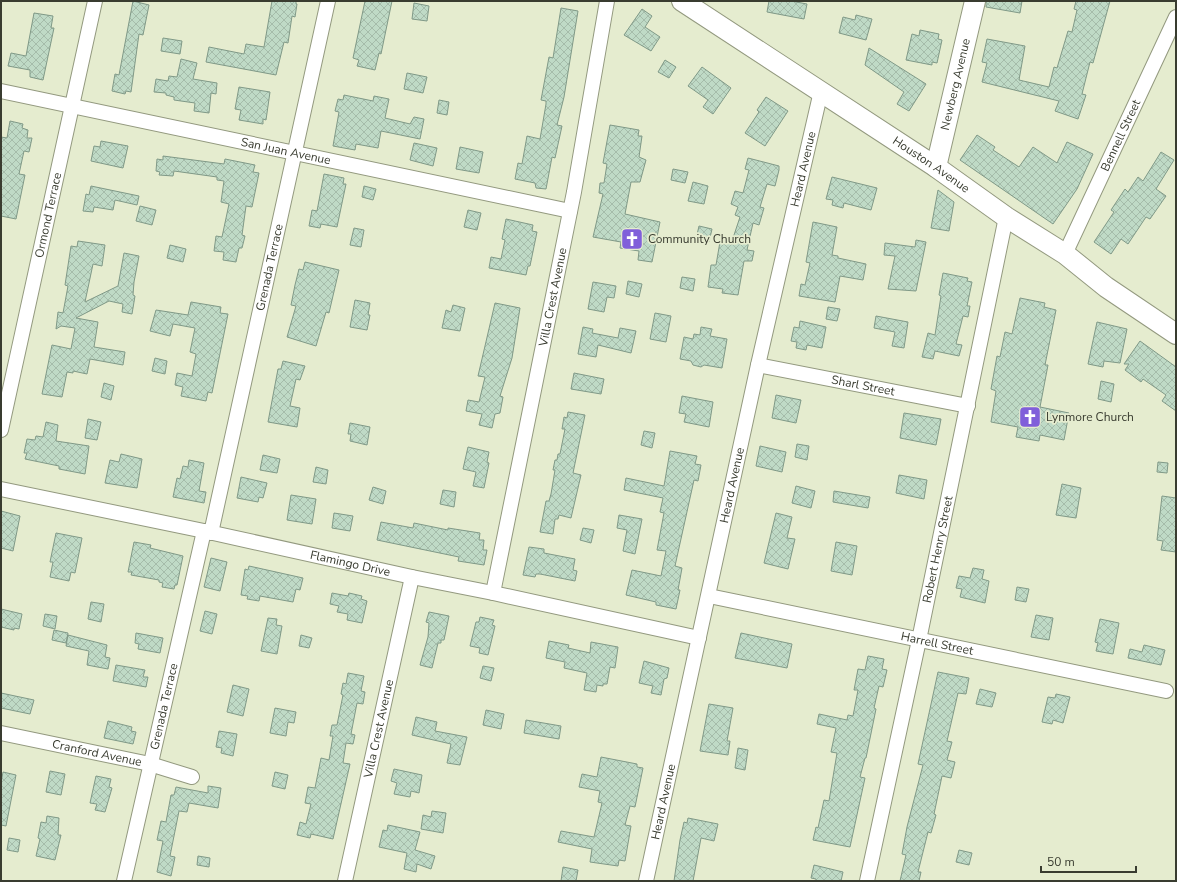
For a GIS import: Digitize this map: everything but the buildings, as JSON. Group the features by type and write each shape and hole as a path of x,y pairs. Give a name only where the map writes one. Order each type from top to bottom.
{"street":[{"name":"Ormond Terrace","path":"1,430 95,1"},
{"name":"Grenada Terrace","path":"124,881 150,764 207,532 328,1"},
{"name":"Villa Crest Avenue","path":"493,593 570,211 607,1"},
{"name":"Houston Avenue","path":"682,1 821,91 1006,217 1065,254 1106,287 1176,334"},
{"name":"Newberg Avenue","path":"936,168 975,1"},
{"name":"Bennell Street","path":"1065,254 1176,17"},
{"name":"San Juan Avenue","path":"1,91 570,211"},
{"name":"Heard Avenue","path":"646,881 758,365 821,91"},
{"name":"Robert Henry Street","path":"867,881 968,406 1006,217"},
{"name":"Sharl Street","path":"758,365 968,406"},
{"name":"Flamingo Drive","path":"1,489 699,638"},
{"name":"Villa Crest Avenue","path":"345,881 412,577"},
{"name":"Harrell Street","path":"709,596 1166,691"},
{"name":"Cranford Avenue","path":"1,733 150,764 192,777"}],"place":[{"name":"Community Church","path":"632,239"},
{"name":"Lynmore Church","path":"1030,417"}]}
